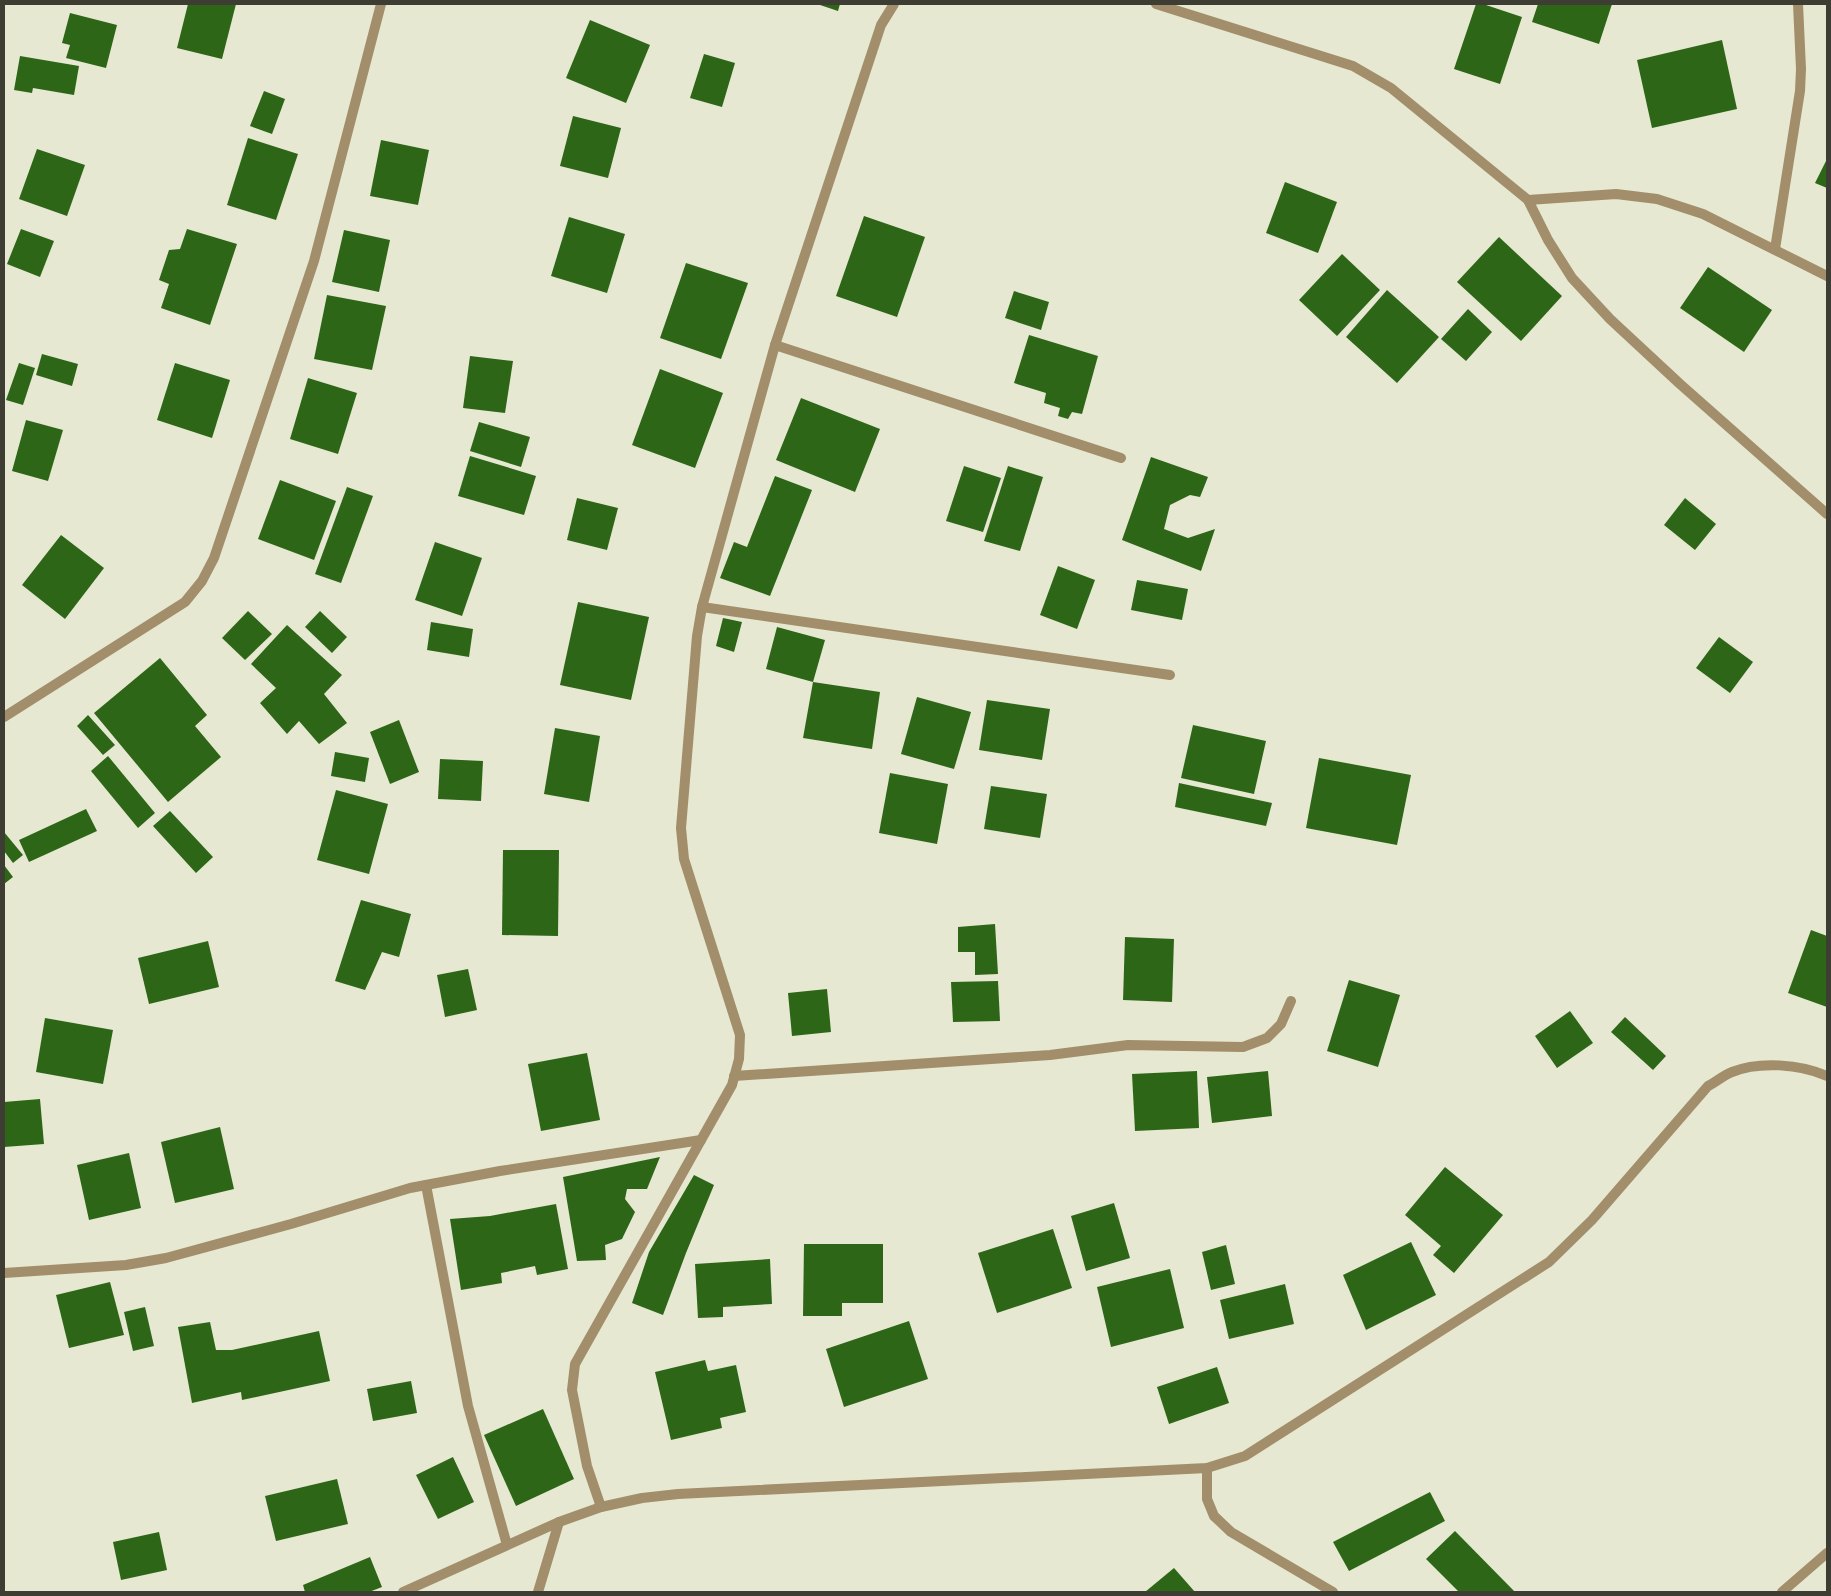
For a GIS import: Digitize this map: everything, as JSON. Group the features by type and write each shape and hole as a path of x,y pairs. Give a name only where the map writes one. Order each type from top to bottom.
{"street":[{"path":"4,717 185,602 202,581 214,558 314,261 381,4"},
{"path":"601,1507 587,1466 572,1390 575,1364 732,1085 739,1059 740,1035 684,859 681,828 697,636 702,607 775,344 880,25 894,4"},
{"path":"1156,4 1353,66 1391,88 1528,200 1548,240 1572,278 1610,319 1680,384 1827,514"},
{"path":"1775,249 1800,91 1801,69 1798,4"},
{"path":"1528,200 1616,194 1657,199 1703,214 1827,276"},
{"path":"775,344 1121,458"},
{"path":"702,607 1170,675"},
{"path":"734,1076 1050,1055 1128,1045 1243,1047 1267,1038 1281,1024 1291,1001"},
{"path":"403,1592 559,1522 601,1507 642,1498 678,1494 1208,1468 1245,1456 1548,1262 1592,1220 1708,1086 1732,1072 1766,1064 1816,1071 1827,1076"},
{"path":"4,1273 126,1266 166,1258 426,1185 500,1171 701,1140"},
{"path":"426,1185 468,1406 508,1545"},
{"path":"1208,1468 1207,1499 1214,1516 1231,1532 1333,1592"},
{"path":"538,1592 559,1522"},
{"path":"1782,1592 1827,1553"}],"building":[{"path":"188,4 236,4 222,59 177,48"},
{"path":"817,4 840,4 838,11"},
{"path":"1476,4 1483,4 1522,17 1500,84 1454,69"},
{"path":"1538,4 1612,4 1599,44 1532,22"},
{"path":"70,13 117,25 106,68 66,58 70,45 62,43"},
{"path":"590,20 650,45 626,103 566,78"},
{"path":"1722,40 1737,109 1652,128 1637,60"},
{"path":"704,54 735,63 722,107 690,98"},
{"path":"20,56 79,66 74,95 33,88 32,93 14,90"},
{"path":"264,91 285,99 272,134 250,126"},
{"path":"573,116 621,128 608,178 560,166"},
{"path":"248,138 298,154 276,220 227,205"},
{"path":"381,140 429,150 418,205 370,196"},
{"path":"37,149 85,165 67,216 19,199"},
{"path":"1827,159 1827,188 1815,183"},
{"path":"1285,182 1337,202 1318,253 1266,233"},
{"path":"864,216 925,237 897,317 836,296"},
{"path":"569,217 625,234 607,293 551,276"},
{"path":"21,229 54,241 40,277 7,264"},
{"path":"187,229 237,244 210,325 161,308 169,284 159,280 169,250 180,249"},
{"path":"344,230 390,240 379,292 332,282"},
{"path":"1499,237 1562,296 1521,341 1457,282"},
{"path":"1342,254 1380,290 1337,336 1299,300"},
{"path":"686,263 748,283 721,359 660,338"},
{"path":"1708,267 1772,310 1744,352 1680,308"},
{"path":"1387,290 1439,337 1397,383 1346,337"},
{"path":"1014,291 1049,302 1041,330 1005,318"},
{"path":"327,295 386,306 372,370 314,359"},
{"path":"1468,309 1492,332 1466,361 1441,339"},
{"path":"1029,335 1098,356 1082,414 1072,412 1068,419 1058,416 1060,408 1044,403 1046,393 1014,383"},
{"path":"42,354 78,364 72,386 36,375"},
{"path":"470,356 513,361 505,413 463,408"},
{"path":"19,363 35,368 23,405 6,400"},
{"path":"175,363 230,380 212,438 157,420"},
{"path":"660,369 723,393 695,468 632,445"},
{"path":"308,378 357,393 338,454 290,439"},
{"path":"801,398 880,429 855,492 776,460"},
{"path":"26,420 63,430 48,481 12,471"},
{"path":"479,422 530,437 521,467 470,451"},
{"path":"470,456 536,476 524,515 458,496"},
{"path":"1151,457 1208,477 1200,497 1190,495 1170,505 1164,529 1188,538 1215,529 1201,571 1122,540"},
{"path":"964,466 1001,478 983,532 946,521"},
{"path":"1008,466 1043,477 1020,551 984,541"},
{"path":"775,476 812,490 770,596 720,578 734,542 747,547"},
{"path":"280,480 336,501 314,560 258,539"},
{"path":"347,487 373,496 341,583 315,574"},
{"path":"577,498 618,508 607,550 567,540"},
{"path":"1685,498 1716,524 1695,550 1664,525"},
{"path":"61,535 104,568 65,619 22,585"},
{"path":"435,542 482,558 462,616 415,600"},
{"path":"1058,566 1095,580 1077,629 1040,615"},
{"path":"1137,580 1188,589 1182,620 1131,610"},
{"path":"578,602 649,617 631,700 560,685"},
{"path":"248,611 272,634 245,660 222,638"},
{"path":"320,611 347,637 332,653 305,627"},
{"path":"723,618 742,622 734,652 716,646"},
{"path":"431,622 473,629 469,657 427,650"},
{"path":"287,625 342,675 324,694 347,723 319,744 299,721 287,734 260,703 276,688 251,664"},
{"path":"777,627 825,640 813,682 766,669"},
{"path":"1719,637 1753,662 1730,693 1696,668"},
{"path":"160,658 207,715 195,726 221,757 168,802 94,713"},
{"path":"813,682 880,692 872,749 803,738"},
{"path":"917,697 971,712 954,769 901,754"},
{"path":"987,700 1050,709 1042,760 979,750"},
{"path":"88,715 115,745 103,755 77,726"},
{"path":"399,720 419,772 390,784 370,732"},
{"path":"1193,725 1266,741 1254,794 1181,778"},
{"path":"555,728 600,736 589,802 544,794"},
{"path":"335,752 369,758 365,782 331,776"},
{"path":"108,756 155,813 138,828 91,771"},
{"path":"1319,758 1411,775 1397,845 1306,828"},
{"path":"440,759 483,761 481,801 438,799"},
{"path":"890,773 948,784 937,844 879,833"},
{"path":"1179,783 1272,803 1266,826 1175,807"},
{"path":"991,786 1047,794 1040,838 984,829"},
{"path":"336,790 388,804 369,874 317,860"},
{"path":"86,809 97,831 29,862 19,840"},
{"path":"170,811 213,857 196,873 153,826"},
{"path":"4,832 23,855 13,863 4,851"},
{"path":"503,850 559,850 558,936 502,935"},
{"path":"4,865 13,877 4,884"},
{"path":"361,900 411,914 399,957 382,952 365,990 335,981"},
{"path":"995,924 998,974 975,975 975,952 958,952 958,927"},
{"path":"1811,930 1827,936 1827,1007 1788,993"},
{"path":"1125,937 1174,939 1172,1002 1123,1000"},
{"path":"208,941 219,987 149,1004 138,958"},
{"path":"468,969 477,1010 445,1017 437,975"},
{"path":"1349,980 1400,995 1378,1067 1327,1051"},
{"path":"998,981 1000,1021 953,1022 951,982"},
{"path":"827,989 831,1032 792,1036 788,993"},
{"path":"1570,1011 1593,1043 1557,1068 1535,1036"},
{"path":"1625,1017 1666,1056 1653,1070 1611,1032"},
{"path":"45,1018 113,1030 103,1084 36,1072"},
{"path":"587,1053 600,1120 541,1131 528,1064"},
{"path":"1197,1071 1199,1128 1135,1131 1132,1074"},
{"path":"1268,1071 1272,1116 1212,1123 1207,1077"},
{"path":"40,1099 44,1144 4,1147 4,1102"},
{"path":"220,1127 234,1189 175,1203 161,1142"},
{"path":"129,1153 141,1208 89,1220 77,1165"},
{"path":"660,1157 647,1189 627,1189 625,1199 635,1212 622,1239 605,1245 606,1260 577,1261 563,1177"},
{"path":"1445,1167 1503,1215 1454,1273 1433,1255 1441,1246 1405,1215"},
{"path":"694,1175 714,1185 663,1315 632,1303 649,1252"},
{"path":"1114,1203 1130,1258 1086,1271 1071,1216"},
{"path":"556,1204 568,1269 537,1275 535,1266 501,1273 502,1283 461,1290 450,1219 490,1216"},
{"path":"1053,1229 1072,1288 997,1313 978,1253"},
{"path":"1411,1242 1436,1295 1366,1330 1343,1275"},
{"path":"804,1244 883,1244 883,1303 842,1303 842,1316 803,1316"},
{"path":"1226,1245 1235,1284 1211,1290 1202,1252"},
{"path":"770,1259 772,1304 723,1307 723,1317 698,1318 695,1264"},
{"path":"1170,1269 1184,1328 1111,1347 1097,1287"},
{"path":"110,1282 124,1335 69,1348 56,1295"},
{"path":"1285,1284 1294,1324 1229,1339 1220,1300"},
{"path":"145,1307 154,1346 133,1351 124,1312"},
{"path":"909,1321 928,1379 844,1407 826,1349"},
{"path":"210,1322 216,1350 232,1350 319,1331 330,1381 242,1400 241,1392 192,1403 178,1327"},
{"path":"705,1360 708,1371 736,1365 746,1412 720,1418 722,1428 671,1440 655,1372"},
{"path":"1217,1367 1229,1403 1169,1424 1157,1387"},
{"path":"411,1381 417,1413 373,1421 367,1389"},
{"path":"543,1409 574,1479 516,1506 484,1435"},
{"path":"453,1457 474,1502 438,1519 416,1475"},
{"path":"337,1479 348,1524 276,1541 265,1496"},
{"path":"1430,1492 1445,1521 1349,1571 1333,1542"},
{"path":"1455,1531 1515,1592 1459,1592 1426,1559"},
{"path":"159,1532 167,1570 121,1580 113,1542"},
{"path":"370,1557 382,1587 369,1592 305,1592 303,1585"},
{"path":"1174,1568 1195,1592 1145,1592"}]}
